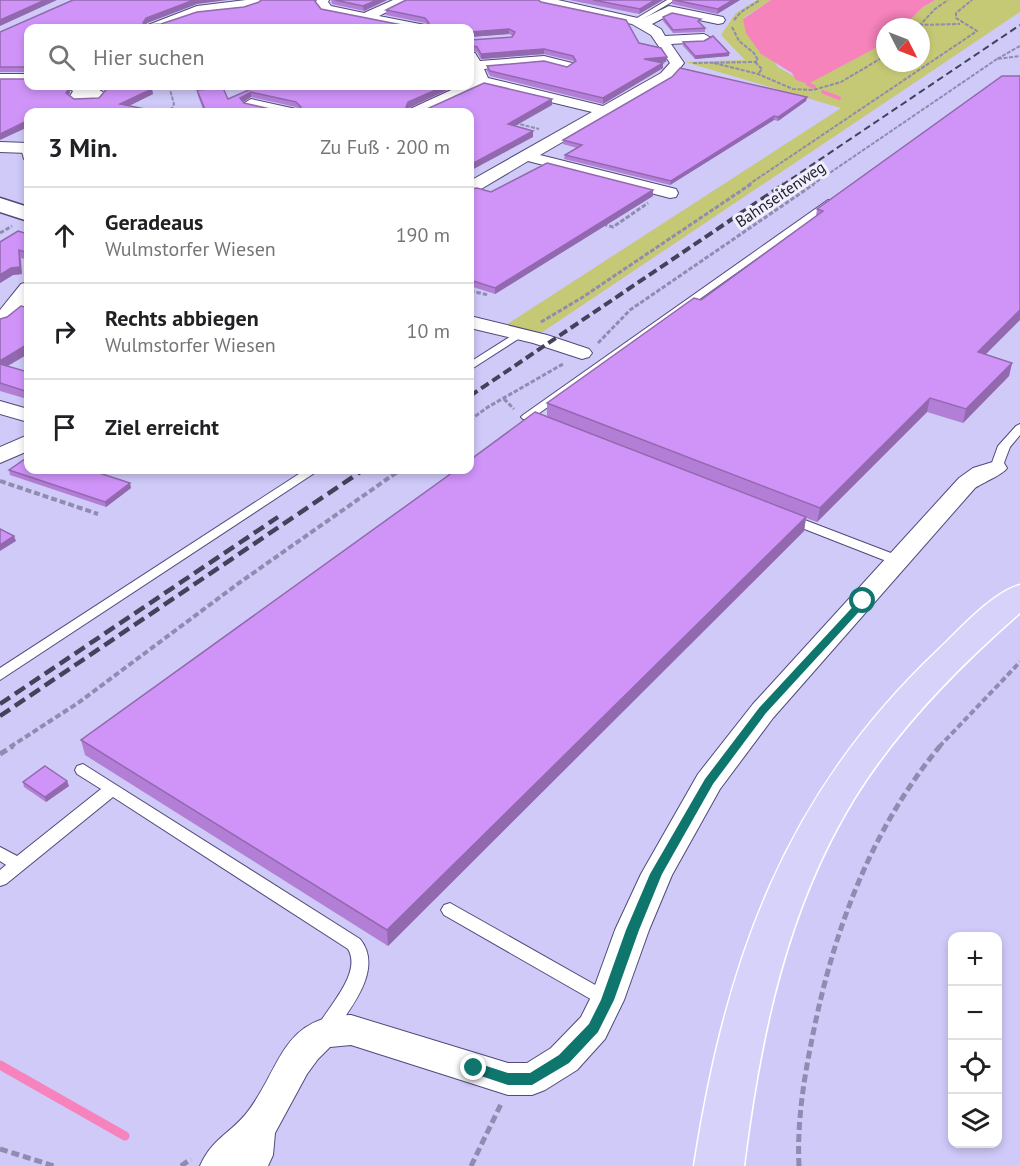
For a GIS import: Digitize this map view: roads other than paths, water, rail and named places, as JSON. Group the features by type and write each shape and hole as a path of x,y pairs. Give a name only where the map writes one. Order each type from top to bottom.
{"main road":[{"path":"719,1166 733,1077 759,970 774,923 799,866 841,789 878,738 926,683 1020,595"}],"street":[{"path":"163,24 202,9 245,5 258,0"},
{"path":"323,0 321,3 327,9 399,24"},
{"path":"339,24 404,0"},
{"path":"474,185 659,80 673,70 677,63 656,32 639,22 541,0"},
{"path":"639,22 669,10 718,20"},
{"path":"662,40 704,38"},
{"path":"474,61 544,60 567,66"},
{"path":"474,65 482,81"},
{"path":"0,78 24,78"},
{"path":"659,80 682,86"},
{"path":"474,85 482,81 606,111"},
{"path":"424,108 463,90"},
{"path":"250,104 270,108"},
{"path":"580,125 605,131"},
{"path":"0,147 24,151"},
{"path":"526,156 668,192"},
{"path":"0,204 24,207"},
{"path":"0,204 24,213"},
{"path":"0,320 12,310 24,294"},
{"path":"474,323 582,353"},
{"path":"0,407 24,415"},
{"path":"0,456 24,444"},
{"path":"219,1166 237,1145 257,1128 282,1089 303,1049 324,1031 351,1030 508,1079 532,1079 564,1059 593,1028 607,1000 632,930 657,874 709,782 763,711 967,483 981,473 996,468"},
{"path":"247,1166 254,1155 257,1128"}],"lane":[{"path":"639,22 672,0"},
{"path":"538,422 527,417 843,193"},
{"path":"474,364 519,334"},
{"path":"996,468 1005,446 1020,428"},
{"path":"0,675 307,474"},
{"path":"776,513 899,561"},
{"path":"83,770 336,931 355,946 360,958 359,973 324,1031"},
{"path":"0,879 112,789"},
{"path":"0,853 18,865"},
{"path":"450,910 607,1000"}],"waterway":[{"path":"808,76 808,84 814,87"},
{"path":"823,92 839,98"},
{"path":"0,1065 125,1136"}],"railway":[{"path":"782,185 1020,25"},
{"path":"474,393 784,184"},
{"path":"0,716 357,474"},
{"path":"0,704 278,517"}]}
